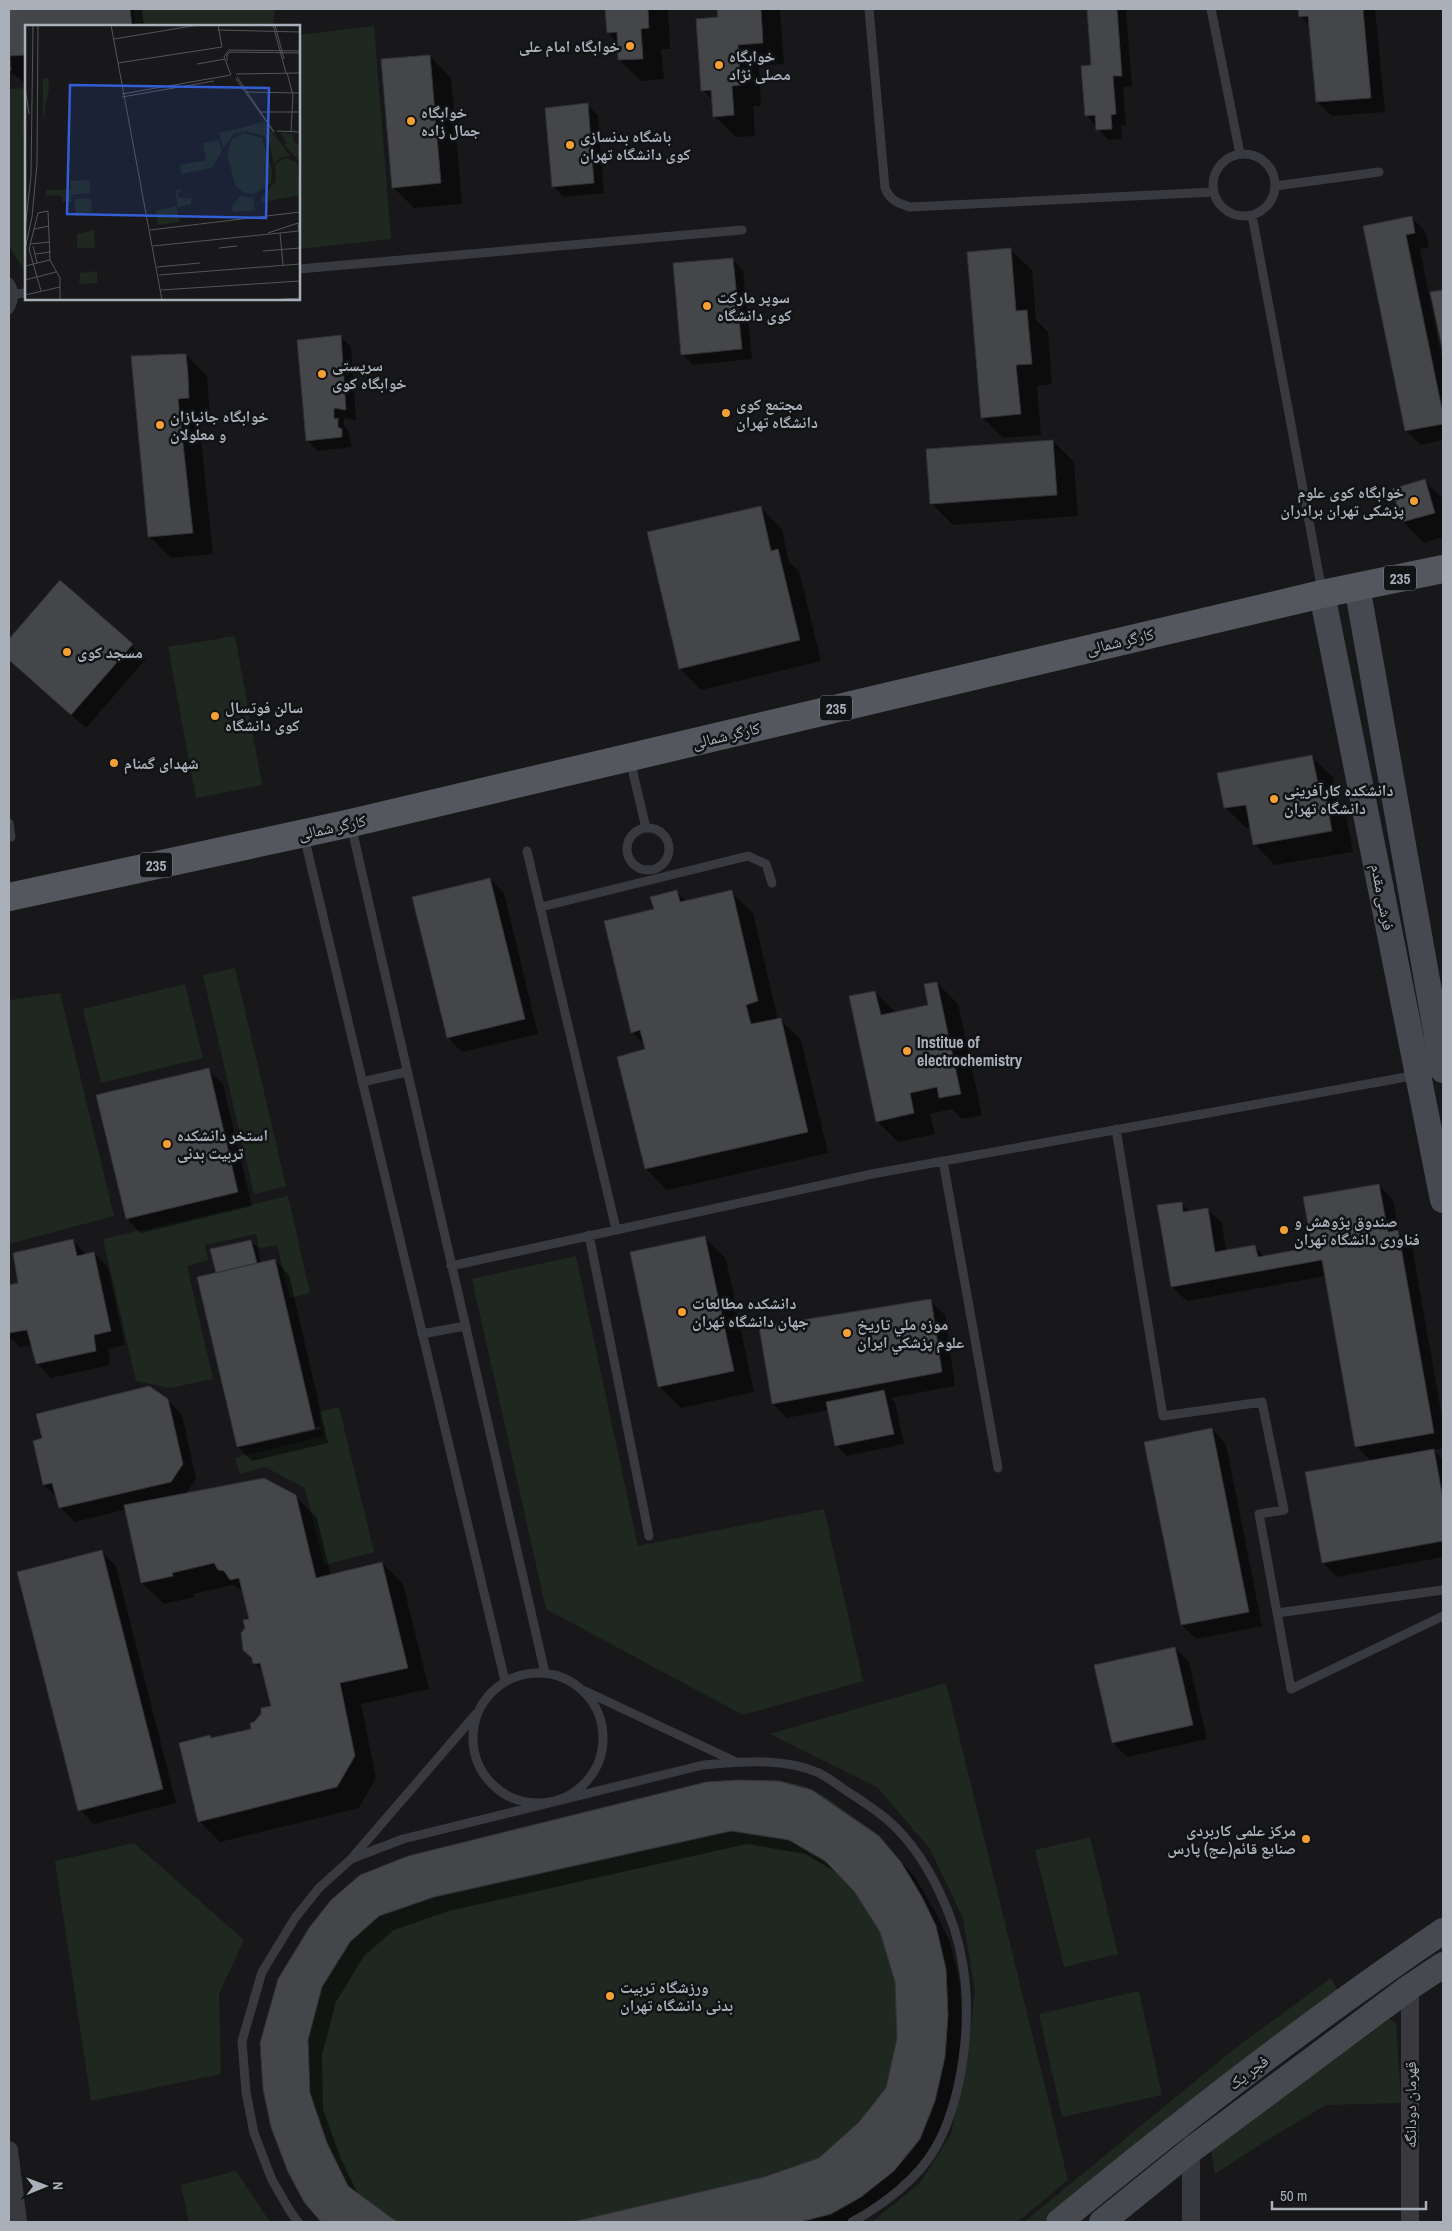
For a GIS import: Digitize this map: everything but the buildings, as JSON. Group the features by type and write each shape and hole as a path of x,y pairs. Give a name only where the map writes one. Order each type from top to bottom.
{"main road":[{"name":"کارگر شمالی","path":"9,897 351,824 1322,594 1443,570"}],"street":[{"name":"فرشی مقدم","path":"1357,586 1431,1072 1443,1200"},
{"name":"فرشی مقدم","path":"1322,594 1431,1072"},
{"name":"فجر یک","path":"1059,2222 1175,2126 1402,1959 1443,1932"},
{"path":"1402,1959 1410,1987"},
{"name":"فجر یک","path":"1102,2222 1191,2150 1443,1964"},
{"name":"قهرمان دودانگه","path":"1410,1987 1410,2222"},
{"path":"1175,2126 1191,2150 1191,2222"},
{"path":"9,2150 18,2222"}],"lane":[{"path":"869,9 885,188 890,198 898,203 910,207 1214,192"},
{"path":"1211,9 1240,154"},
{"path":"1240,154 1251,154 1261,158 1274,175 1276,186 1274,196 1269,205 1252,215 1232,214 1217,201 1214,192 1216,172 1222,163 1230,157 1240,154"},
{"path":"1276,186 1379,172"},
{"path":"1252,215 1322,594"},
{"path":"300,269 742,230"},
{"path":"9,282 14,294 9,310"},
{"path":"14,294 25,293"},
{"path":"630,758 646,828"},
{"path":"9,823 11,837"},
{"path":"351,824 406,1072 545,1673"},
{"path":"646,828 659,830 669,841 670,848 666,862 656,874 640,869 630,860 628,854 629,840 639,830 646,828"},
{"path":"303,834 505,1681"},
{"path":"528,850 616,1229"},
{"path":"541,907 656,874 748,856 766,864 772,883"},
{"path":"362,1082 406,1072"},
{"path":"451,1266 872,1174 1431,1072"},
{"path":"1116,1129 1163,1416 1262,1402 1284,1510 1259,1514 1291,1689 1443,1616"},
{"path":"943,1161 998,1468"},
{"path":"589,1235 649,1536"},
{"path":"422,1334 465,1326"},
{"path":"1277,1613 1443,1590"},
{"path":"298,2222 272,2180 254,2132 246,2092 242,2042 262,1972 294,1918 319,1888 351,1859 478,1712 489,1695 505,1681 524,1674 545,1673 564,1678 583,1690 736,1762"},
{"path":"478,1712 473,1732 475,1753 483,1772 496,1788 514,1798 535,1803 557,1800 577,1790 592,1773 601,1752 603,1730 601,1723 596,1708 583,1690"},
{"path":"351,1859 403,1839 557,1800 703,1765 736,1762 781,1763 819,1773 891,1822 915,1851 938,1889 952,1920 964,1966 966,2015 963,2059 952,2106 936,2148 906,2184 871,2212 852,2222"}],"shaded area":[{"path":"133,9 275,9 273,25 135,25"},
{"path":"374,26 391,239 300,249 300,35"},
{"path":"25,88 25,271 9,246 9,89"},
{"name":"سالن فوتسال کوی دانشگاه","path":"235,636 262,785 196,798 168,647"},
{"path":"235,968 286,1186 254,1194 203,975"},
{"path":"185,984 203,1058 101,1083 83,1009"},
{"path":"60,993 114,1216 9,1244 9,1000"},
{"path":"288,1196 310,1293 290,1298 277,1245 259,1248 256,1234 205,1245 208,1260 187,1266 213,1379 170,1388 136,1381 103,1239"},
{"path":"576,1256 638,1546 824,1509 863,1681 743,1715 546,1609 472,1279"},
{"path":"339,1407 374,1552 324,1565 305,1488 265,1467 240,1474 235,1458 324,1436 319,1412"},
{"path":"946,1683 1068,2180 1017,2222 872,2222 920,2183 951,2134 967,2061 975,1992 963,1918 930,1849 877,1787 770,1734"},
{"name":"ورزشگاه تربیت بدنی دانشگاه تهران","path":"737,1780 793,1783 821,1794 873,1831 889,1846 926,1902 936,1926 943,1951 947,1977 948,2033 939,2088 931,2114 921,2137 905,2159 881,2182 841,2210 800,2222 321,2222 304,2202 288,2172 271,2127 263,2089 260,2043 278,1979 309,1928 331,1900 360,1875 408,1856 706,1782"},
{"path":"1090,1837 1118,1954 1064,1967 1035,1850"},
{"path":"134,1843 244,1940 219,1994 221,2074 91,2101 55,1861"},
{"path":"1331,1978 1338,1991 1043,2222 1024,2222 1233,2050"},
{"path":"1139,1991 1162,2095 1062,2117 1039,2014"},
{"path":"1390,2019 1396,2023 1401,2103 1326,2105 1215,2174 1211,2150"},
{"path":"236,2171 270,2222 189,2222 181,2185"}],"place":[{"name":"خوابگاه امام علی","path":"630,46"},
{"name":"خوابگاه مصلی نژاد","path":"719,65"},
{"name":"خوابگاه جمال زاده","path":"411,121"},
{"name":"باشگاه بدنسازی کوی دانشگاه تهران","path":"570,145"},
{"name":"سوپر مارکت کوی دانشگاه","path":"707,306"},
{"name":"سرپستی خوابگاه کوی","path":"322,374"},
{"name":"مجتمع کوی دانشگاه تهران","path":"726,413"},
{"name":"خوابگاه جانبازان و معلولان","path":"160,425"},
{"name":"خوابگاه کوی علوم پزشکی تهران برادران","path":"1414,501"},
{"name":"مسجد کوی","path":"67,652"},
{"name":"سالن فوتسال کوی دانشگاه","path":"215,716"},
{"name":"شهدای گمنام","path":"114,763"},
{"name":"دانشکده کارآفرینی دانشگاه تهران","path":"1274,799"},
{"name":"Institue of electrochemistry","path":"907,1051"},
{"name":"استخر دانشکده تربیت بدنی","path":"167,1144"},
{"name":"صندوق پژوهش و فناوری دانشگاه تهران","path":"1284,1230"},
{"name":"دانشکده مطالعات جهان دانشگاه تهران","path":"682,1312"},
{"name":"موزه ملي تاريخ علوم پزشكي ايران","path":"847,1333"},
{"name":"مرکز علمی کاربردی صنایع قائم(عج) پارس","path":"1306,1839"},
{"name":"ورزشگاه تربیت بدنی دانشگاه تهران","path":"610,1996"}]}
